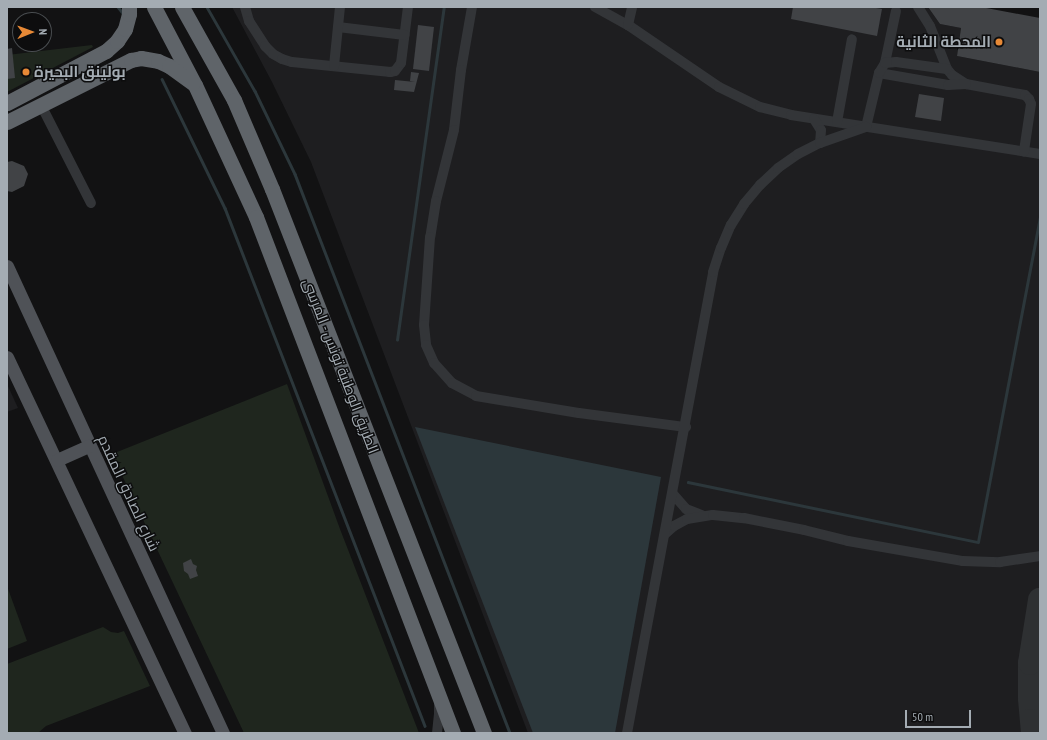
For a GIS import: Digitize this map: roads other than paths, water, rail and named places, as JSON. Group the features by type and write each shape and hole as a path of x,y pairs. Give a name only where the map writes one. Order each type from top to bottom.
{"highway":[{"path":"7,103 106,51 117,41 125,28 129,7"},
{"name":"الطريق الوطنية تونس - المرسى","path":"154,7 195,85 256,217 453,733"},
{"name":"الطريق الوطنية تونس - المرسى","path":"182,7 234,100 272,189 484,733"},
{"path":"7,122 131,60 141,58 158,61 169,66 195,85"}],"main road":[{"name":"شارع الصادق المقدم","path":"7,266 223,733"},
{"path":"7,357 185,733"},
{"path":"57,460 90,446"}],"lane":[{"path":"245,7 249,21 273,54 292,62 390,72 395,71 401,63 408,7"},
{"path":"334,66 340,7"},
{"path":"472,7 461,70 454,130 436,201 430,236 424,325 426,345 434,363 452,383 476,396 579,413 686,427"},
{"path":"595,7 628,25 732,94 775,112 1040,154"},
{"path":"628,25 632,7"},
{"path":"918,7 936,38 947,69 952,76 966,84"},
{"path":"866,127 880,73 885,63 896,11"},
{"path":"338,27 405,35"},
{"path":"836,122 852,39"},
{"path":"885,63 896,62 947,69"},
{"path":"880,73 948,85 966,84 1025,95 1031,104 1024,151"},
{"path":"41,105 91,203"},
{"path":"814,119 821,130 820,142"},
{"path":"627,733 686,427 713,272 721,248 731,225 744,204 760,185 793,158 820,142 866,127"},
{"path":"673,494 686,509 704,515 744,518 804,530 848,541 963,561 1000,562 1040,556"},
{"path":"665,534 680,523 704,515"},
{"path":"437,733 439,714 438,694"}],"waterway":[{"path":"118,7 123,13"},
{"path":"207,7 255,91 295,174 510,733"},
{"path":"397,340 444,7"},
{"path":"162,79 225,208 425,726"},
{"path":"688,482 978,542 1040,218"}],"place":[{"name":"المحطة الثانية","path":"999,42"},
{"name":"بولينق البحيرة","path":"26,72"}]}
